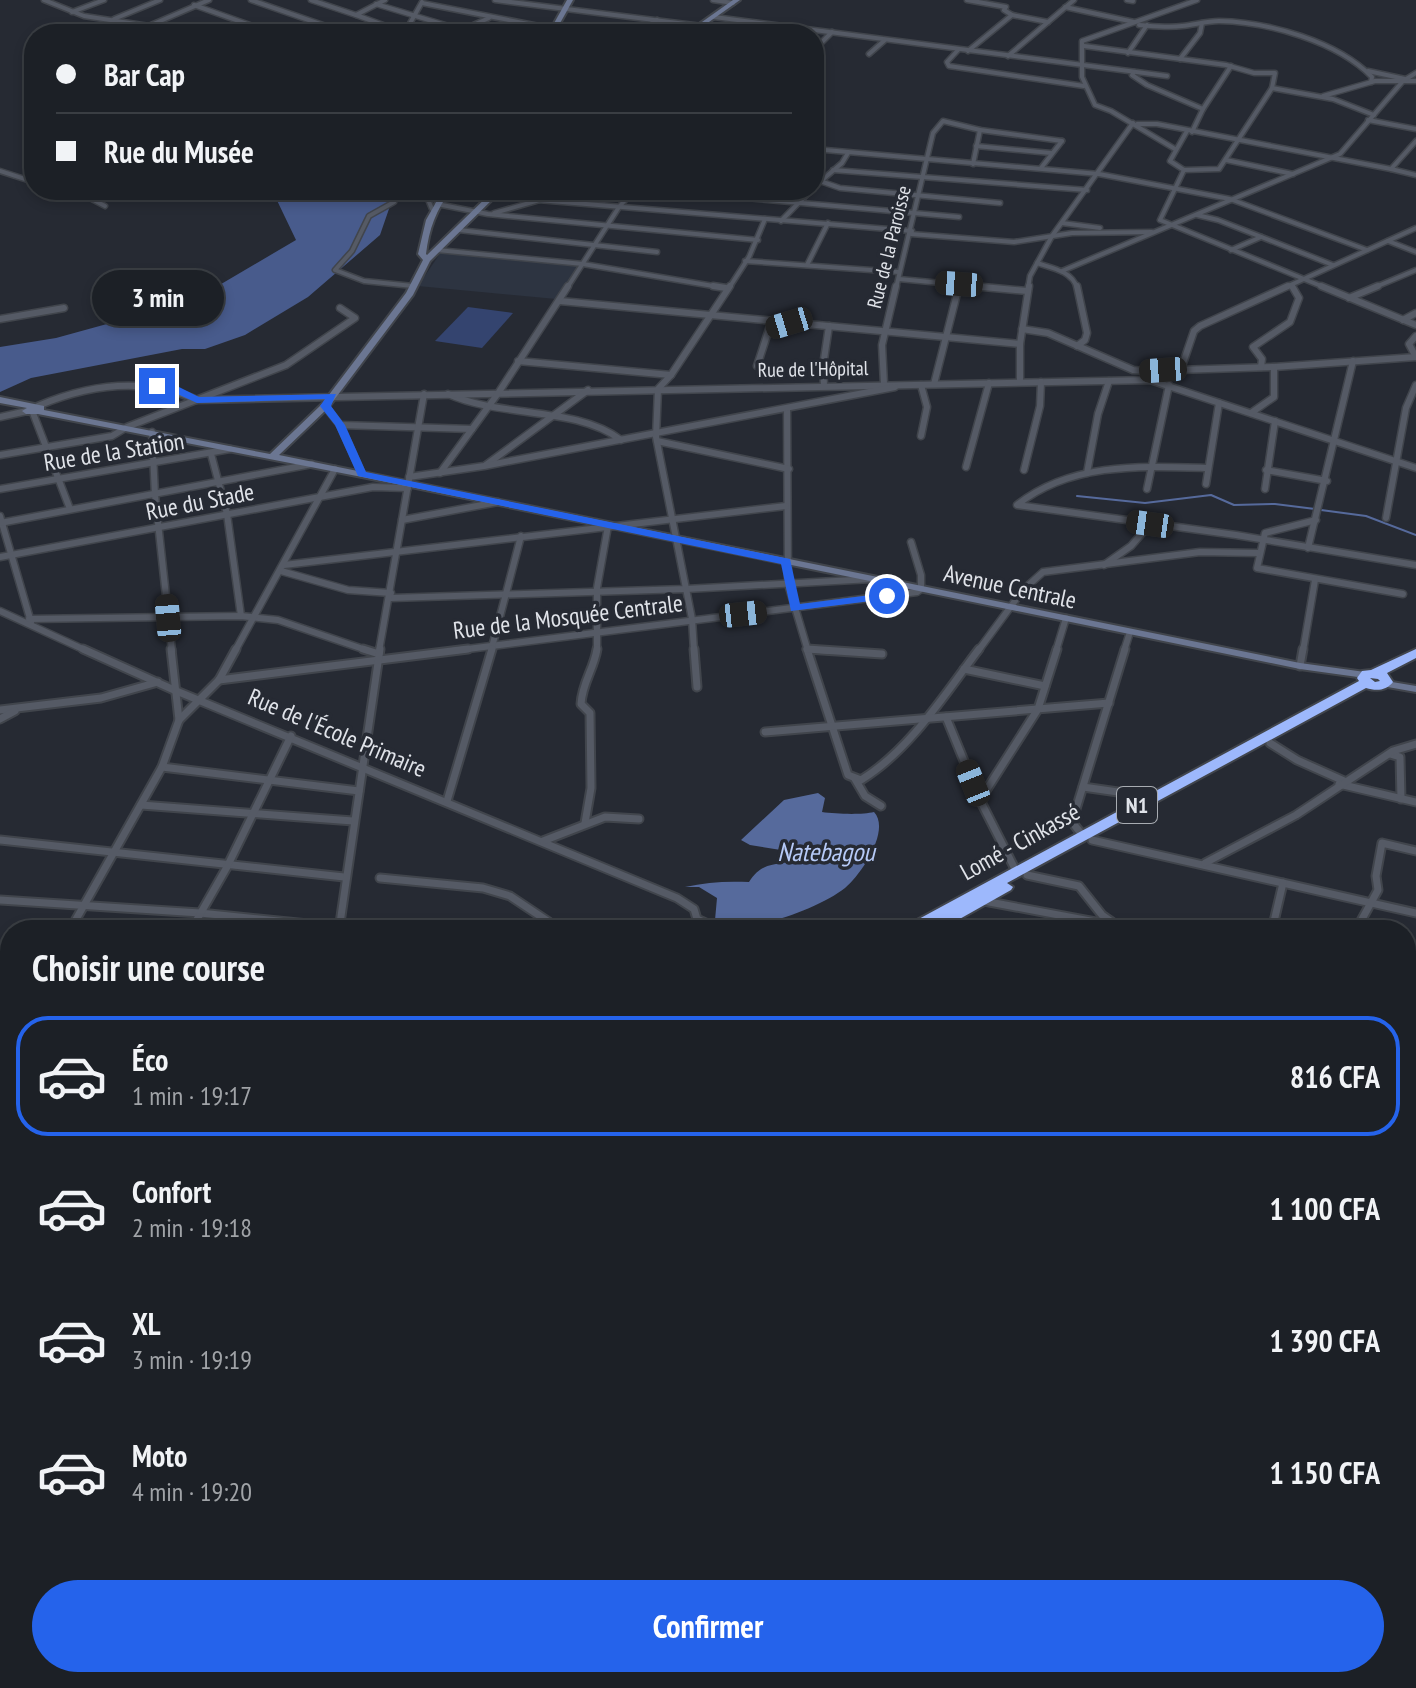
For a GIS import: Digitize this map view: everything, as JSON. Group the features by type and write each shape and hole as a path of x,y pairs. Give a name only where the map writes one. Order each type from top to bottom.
{"highway":[{"name":"N1","path":"1375,680 1416,653"},
{"name":"N1","path":"1375,680 1416,664"},
{"name":"Lomé - Cinkassé","path":"1087,838 1153,797 1270,743 1375,680"},
{"name":"Lomé - Cinkassé","path":"929,920 1087,838 1375,680"},
{"name":"Lomé - Cinkassé","path":"949,920 984,901 1021,873"}],"main road":[{"path":"557,24 570,0"},
{"path":"705,24 735,2"},
{"path":"427,260 422,254 423,248 440,200"},
{"path":"273,456 325,406 413,286 427,260 488,200"},
{"name":"Avenue Centrale","path":"4,401 1415,689"}],"street":[{"path":"47,0 71,12 137,24"},
{"path":"71,12 104,0"},
{"path":"146,0 153,3"},
{"path":"112,20 160,0"},
{"path":"153,24 209,0"},
{"path":"251,0 323,24"},
{"path":"311,0 379,24"},
{"path":"329,6 343,0"},
{"path":"356,15 385,0"},
{"path":"495,0 687,24"},
{"path":"713,0 735,2"},
{"path":"967,0 1006,7 1015,0"},
{"path":"1008,56 1074,0"},
{"path":"1175,149 1134,123 1095,105 1084,86 1080,65 1084,46 1082,41 1086,37 1197,0"},
{"path":"410,24 423,2 524,24"},
{"path":"376,4 435,24"},
{"path":"194,5 247,24"},
{"path":"1006,7 1004,10 1012,15 1048,22"},
{"path":"1065,7 1147,25 1173,27 1227,22 1300,35 1315,44 1344,53 1368,71 1371,82"},
{"path":"968,51 1012,15"},
{"path":"476,24 491,17"},
{"path":"714,17 769,24"},
{"path":"650,24 657,20"},
{"path":"1180,59 1200,33 1202,23"},
{"path":"1128,53 1147,25"},
{"path":"824,31 1167,76"},
{"path":"824,40 832,32"},
{"path":"869,54 885,40"},
{"path":"1084,46 1231,66 1247,72 1275,73 1272,88 1216,171 1184,170 1170,163 1175,149 1231,66"},
{"path":"958,50 947,62 949,66 1084,86"},
{"path":"1368,71 1404,80"},
{"path":"1134,72 1132,75 1139,82 1189,100 1203,109"},
{"path":"1062,271 1172,227 1344,151 1404,80 1416,73"},
{"path":"1320,97 1371,82 1416,81"},
{"path":"1272,88 1320,97 1374,115"},
{"path":"1368,120 1416,129"},
{"name":"Rue de la Paroisse","path":"884,384 881,347 933,133 943,121 980,130"},
{"path":"1134,123 1238,139 1416,175"},
{"path":"1020,382 1020,344 1027,291 1037,263 1052,236 1134,123"},
{"path":"973,164 980,130 1062,141 1041,168"},
{"path":"1391,169 1416,141"},
{"path":"976,146 1051,153"},
{"path":"824,150 1099,174 1230,199 1367,250"},
{"path":"824,177 842,163 848,153"},
{"path":"1226,160 1293,174"},
{"path":"833,170 1087,190"},
{"path":"1157,232 1155,225 1184,170"},
{"path":"0,171 24,179"},
{"path":"824,180 840,188 1000,203"},
{"path":"94,200 105,206"},
{"path":"431,200 435,206 488,214 758,240"},
{"path":"488,214 538,200 828,223 1006,242 1052,236 1157,232"},
{"path":"440,473 499,392 625,200"},
{"path":"766,200 959,217"},
{"path":"781,221 798,200"},
{"path":"394,202 369,216 352,251 335,270 364,281 413,286"},
{"path":"1197,215 1333,265"},
{"path":"697,687 692,619 657,441 658,389 671,375 745,261 758,240 765,219"},
{"path":"1160,220 1416,325"},
{"path":"807,265 828,223"},
{"path":"1062,223 1124,232"},
{"path":"1181,369 1198,327 1416,228"},
{"path":"459,230 657,252"},
{"path":"1231,250 1261,237"},
{"path":"1388,241 1416,252"},
{"path":"437,250 583,264 726,288"},
{"path":"745,261 807,265 1027,291"},
{"path":"1037,263 1062,271 1074,279 1082,301 1087,333 1077,346"},
{"path":"1349,298 1416,270"},
{"path":"934,384 959,284"},
{"path":"1261,367 1262,359 1253,347 1292,319 1299,298 1291,285"},
{"path":"560,301 1020,344"},
{"path":"0,319 64,308"},
{"path":"0,455 108,437 292,362 355,318 340,308"},
{"path":"1403,320 1416,313"},
{"path":"759,320 769,329"},
{"path":"769,329 789,323"},
{"path":"824,385 823,366 829,326"},
{"path":"757,366 769,329"},
{"path":"1022,329 1048,333 1133,370 1145,371 1274,367 1416,357 1409,344 1416,336"},
{"path":"518,361 671,375"},
{"path":"1308,548 1327,481 1353,361"},
{"path":"1251,413 1274,397 1274,367"},
{"path":"1129,380 1133,370"},
{"path":"1145,371 1150,380"},
{"name":"Rue de l'Hôpital","path":"197,400 1150,380 1416,468"},
{"path":"1087,473 1098,414 1109,381"},
{"path":"1024,470 1040,406 1041,382"},
{"path":"966,467 989,383"},
{"name":"Rue du Stade","path":"0,557 373,487 409,483 440,473 902,385"},
{"path":"921,385 927,407 921,436"},
{"path":"1147,489 1169,385"},
{"path":"1386,518 1407,406 1416,385"},
{"path":"0,417 34,409 63,394 118,387 168,387 197,400"},
{"path":"484,466 588,390"},
{"path":"446,393 459,401 487,408 554,417 612,431 621,440"},
{"path":"340,920 379,656 424,394"},
{"path":"1206,484 1219,403"},
{"path":"325,406 340,425 362,474"},
{"path":"1407,406 1416,407"},
{"path":"34,409 70,509"},
{"path":"787,409 788,584 830,727 848,775 855,779 862,779 882,767 964,669 1023,590 1043,572 1200,552 1258,553"},
{"path":"1265,489 1275,421"},
{"path":"340,425 472,429"},
{"path":"1405,427 1416,428"},
{"path":"152,432 155,495 179,720"},
{"path":"657,441 789,469"},
{"name":"Rue de la Station","path":"0,489 232,448"},
{"path":"211,454 222,483 241,616"},
{"path":"313,464 222,483 1,520 31,622 253,617 294,623 379,656"},
{"path":"1208,468 1154,466 1087,473 1040,489 1017,505 1243,536 1416,565"},
{"path":"76,920 162,767 179,720 219,680 335,469"},
{"path":"1266,470 1327,481"},
{"path":"402,520 499,502"},
{"path":"282,568 396,551 786,506"},
{"path":"1243,536 1265,533 1318,513"},
{"path":"1102,566 1131,546 1150,524"},
{"path":"585,823 591,788 590,713 581,704 581,692 582,684 593,675 595,666 597,592 610,526"},
{"path":"1265,533 1258,553 1259,570 1403,594"},
{"path":"447,801 521,536"},
{"path":"911,542 921,575 921,589"},
{"path":"282,568 348,590 391,596 686,589 873,579"},
{"path":"1300,666 1315,580"},
{"name":"Rue de la Mosquée Centrale","path":"219,680 379,656 795,608 921,589"},
{"name":"Rue de l'École Primaire","path":"0,611 31,622 174,690 677,898 694,909 699,920"},
{"path":"980,800 1038,709 1066,618"},
{"path":"1130,632 1072,822 1087,838 1416,913"},
{"path":"807,649 882,654"},
{"path":"964,669 1045,686"},
{"path":"0,710 101,698 158,682"},
{"path":"765,732 1109,703"},
{"path":"0,719 20,708"},
{"path":"946,717 980,800 1021,873 1079,886 1109,920"},
{"path":"196,920 227,867 291,736"},
{"path":"1270,743 1341,783 1416,802"},
{"path":"1205,863 1296,815 1390,754 1406,745 1416,744"},
{"path":"1390,754 1400,757 1401,799"},
{"path":"162,767 359,791"},
{"path":"855,779 865,796 881,806"},
{"path":"1083,787 1153,797"},
{"path":"141,805 250,816 353,821"},
{"path":"543,841 608,816 639,819"},
{"path":"0,840 227,867 344,877"},
{"path":"1362,920 1378,890 1376,876 1382,843 1416,851"},
{"path":"380,878 483,888 510,896 546,920"},
{"path":"1274,920 1283,883"},
{"path":"0,900 85,904 265,920"},
{"path":"984,901 1085,920"}],"shaded area":[{"path":"277,200 385,200 390,206 380,235 308,297 245,335 205,349 182,349 31,378 0,392 0,347 56,338 194,300 296,240"},
{"path":"441,252 579,265 556,299 418,286"},
{"path":"468,307 513,313 482,348 435,341"}],"water":[{"name":"Natebagou","path":"818,793 825,798 822,812 874,812 879,830 872,852 845,888 800,912 774,920 715,920 717,898 699,887 685,887 717,882 749,882 766,867 789,862 787,851 750,845 741,840 784,800"}],"waterway":[{"path":"1077,496 1145,503 1211,495 1234,505 1275,504 1315,509"},
{"path":"1321,510 1366,516 1416,535"}],"route":[{"path":"157,386 174,388 197,400 332,396 325,406 340,425 362,474 786,562 795,608 887,596"}]}
